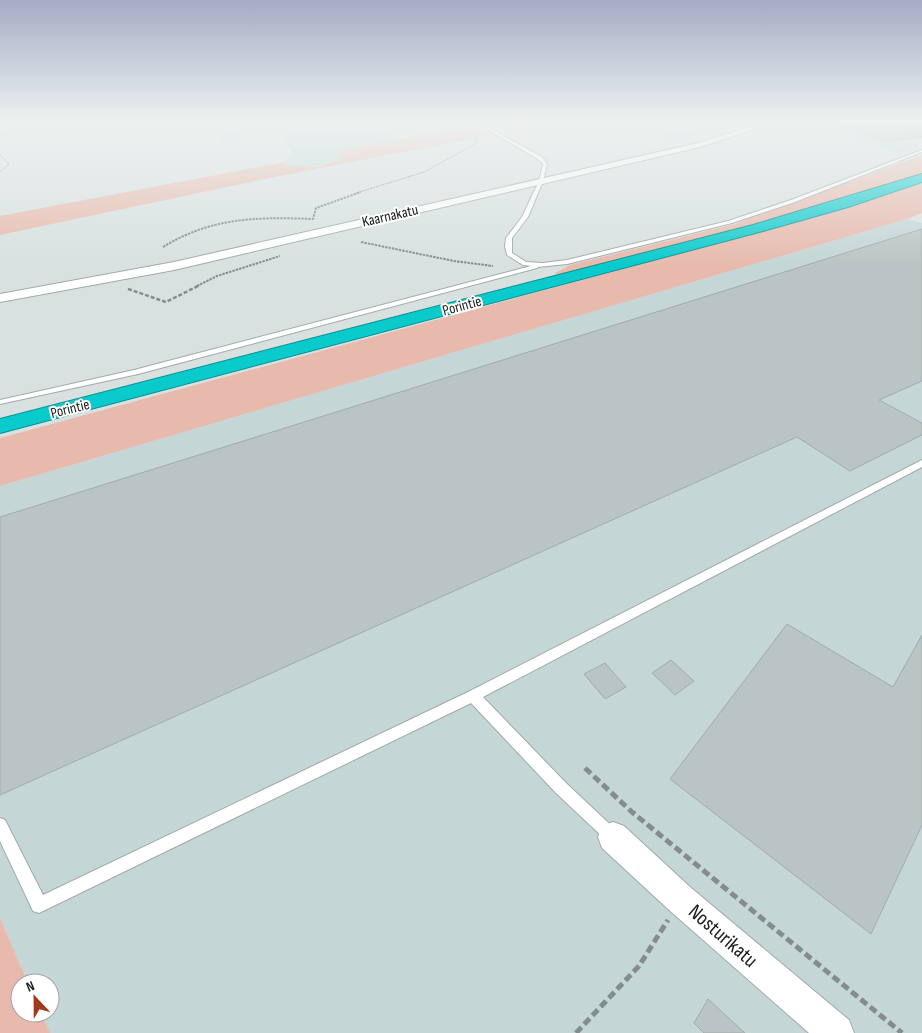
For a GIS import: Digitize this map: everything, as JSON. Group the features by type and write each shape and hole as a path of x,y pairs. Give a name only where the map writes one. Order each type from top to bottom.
{"highway":[{"name":"Porintie","path":"0,426 758,228 843,204 922,178"}],"street":[{"name":"Kaarnakatu","path":"0,298 174,266 593,169"},
{"name":"Nosturikatu","path":"613,837 679,898 836,1033"}],"lane":[{"path":"543,265 526,264 509,254 508,246 510,238 525,218 541,181 544,169"},
{"path":"0,402 136,372 543,265 608,253 749,216 874,169"},
{"path":"0,824 38,905 472,696 922,463"},
{"path":"472,696 561,788 613,837"}],"path":[{"path":"163,247 199,228 238,218 313,219 316,208 334,200 417,175 428,169"},
{"path":"361,242 454,261 498,266 526,264"},
{"path":"586,768 632,812 902,1033"},
{"path":"576,1033 625,983 658,942 679,898"}],"shaded area":[{"path":"247,169 315,169 0,235 0,216"},
{"path":"883,169 922,169 922,173 828,205 558,278 555,273 570,265 735,224"},
{"path":"922,182 922,213 907,219 0,486 0,438 845,209"},
{"path":"907,219 922,223 922,1033 50,1033 46,1023 60,1023 60,973 24,973 0,918 0,486"},
{"path":"0,918 24,973 10,973 10,1023 46,1023 50,1033 0,1033"}],"building":[{"path":"922,229 922,381 879,400 922,423 922,435 850,471 797,437 0,795 0,517"},
{"path":"787,624 893,687 922,635 922,825 871,934 670,779"},
{"path":"671,660 694,681 675,695 652,673"},
{"path":"605,663 626,687 605,699 584,674"},
{"path":"708,999 745,1033 704,1033 694,1023"}]}
